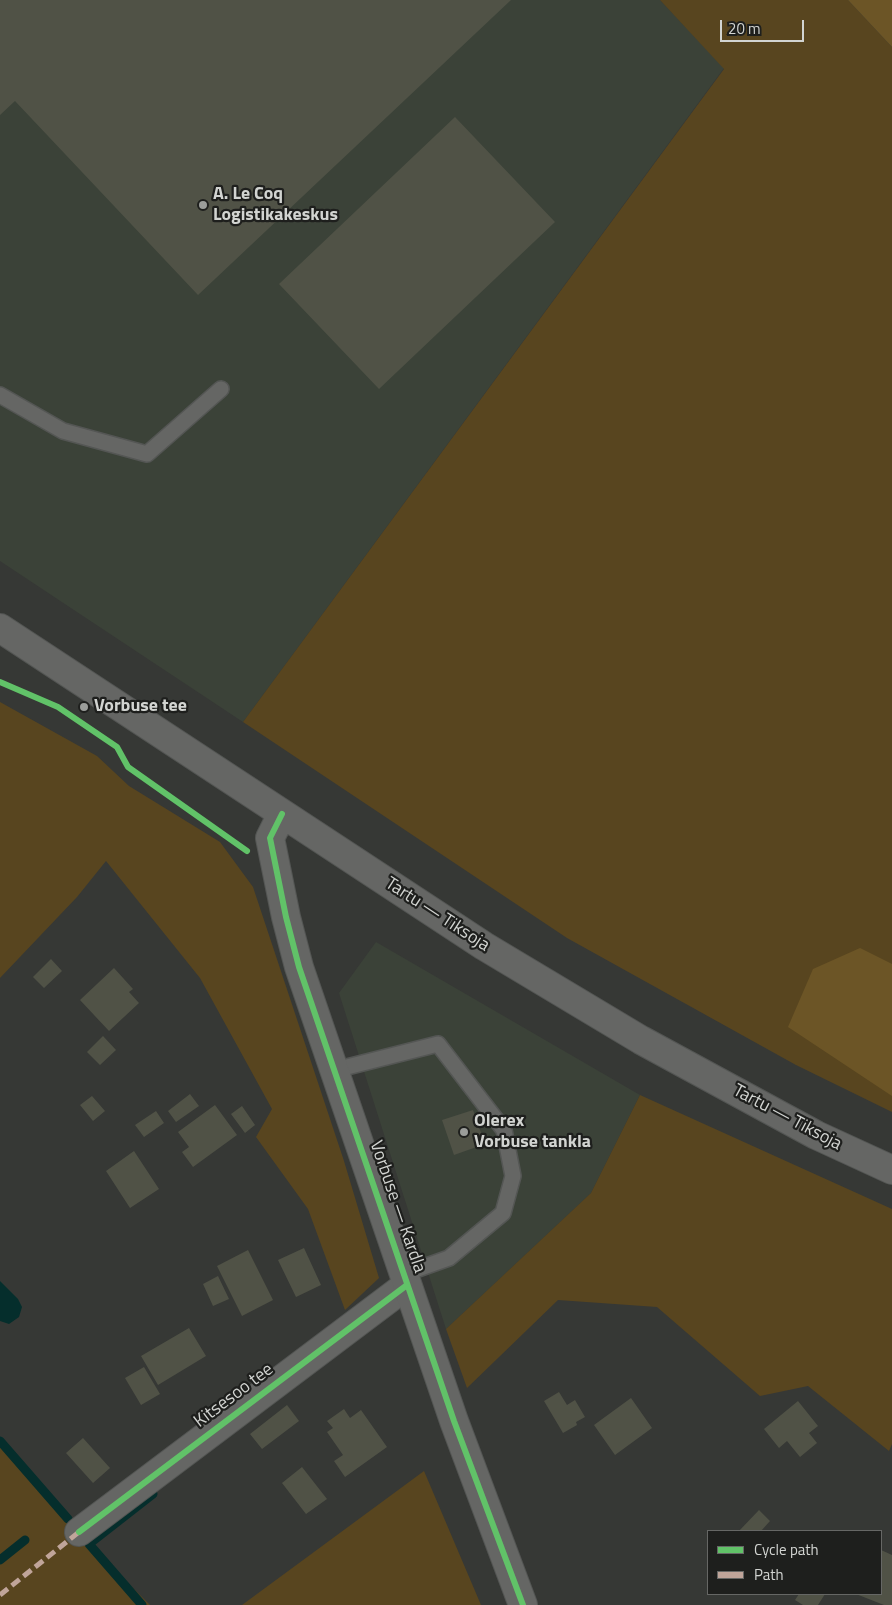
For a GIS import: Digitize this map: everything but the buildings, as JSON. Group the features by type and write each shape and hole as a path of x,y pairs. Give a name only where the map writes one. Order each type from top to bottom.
{"street":[{"name":"Tartu — Tiksoja","path":"0,628 484,946 641,1040 816,1135 892,1170"},
{"name":"Vorbuse — Kardla","path":"282,814 270,838 286,918 299,968 454,1421 523,1605"},
{"name":"Kitsesoo tee","path":"79,1532 406,1279"}],"lane":[{"path":"0,395 63,431 147,454 221,389"},
{"path":"335,1070 438,1044 504,1130 513,1176 503,1213 449,1258 406,1279"}],"shaded area":[{"path":"0,0 660,0 724,68 243,722 0,561"},
{"path":"660,0 848,0 892,47 892,1112 796,1065 567,938 243,722 724,69"},
{"path":"848,0 892,0 892,47"},
{"path":"0,702 97,756 129,786 220,842 253,887 344,1161 379,1278 345,1310 308,1209 256,1137 272,1109 200,978 106,861 77,897 0,978"},
{"path":"376,942 640,1095 591,1193 446,1329 339,993"},
{"path":"860,948 892,964 892,1096 788,1027 813,969"},
{"path":"640,1095 892,1209 892,1444 889,1451 808,1386 760,1396 657,1307 558,1300 467,1388 446,1329 591,1193"},
{"path":"0,1441 89,1544 150,1605 0,1605"},
{"path":"424,1471 481,1605 242,1605"}],"water":[{"path":"0,1281 18,1299 22,1307 19,1317 9,1324 0,1321"}],"waterway":[{"path":"0,1441 68,1519"},
{"path":"142,1605 89,1544 153,1494"},
{"path":"0,1560 25,1540"}],"marked path":[{"path":"0,1595 79,1532"}],"cycle path":[{"path":"0,682 58,707 117,747 128,767 247,851"},
{"path":"282,814 270,838 286,917 299,967 454,1421 523,1605"},
{"path":"79,1532 407,1285"}],"place":[{"name":"A. Le Coq Logistikakeskus","path":"203,205"},
{"name":"Vorbuse tee","path":"84,707"},
{"name":"Olerex Vorbuse tankla","path":"464,1132"}]}
